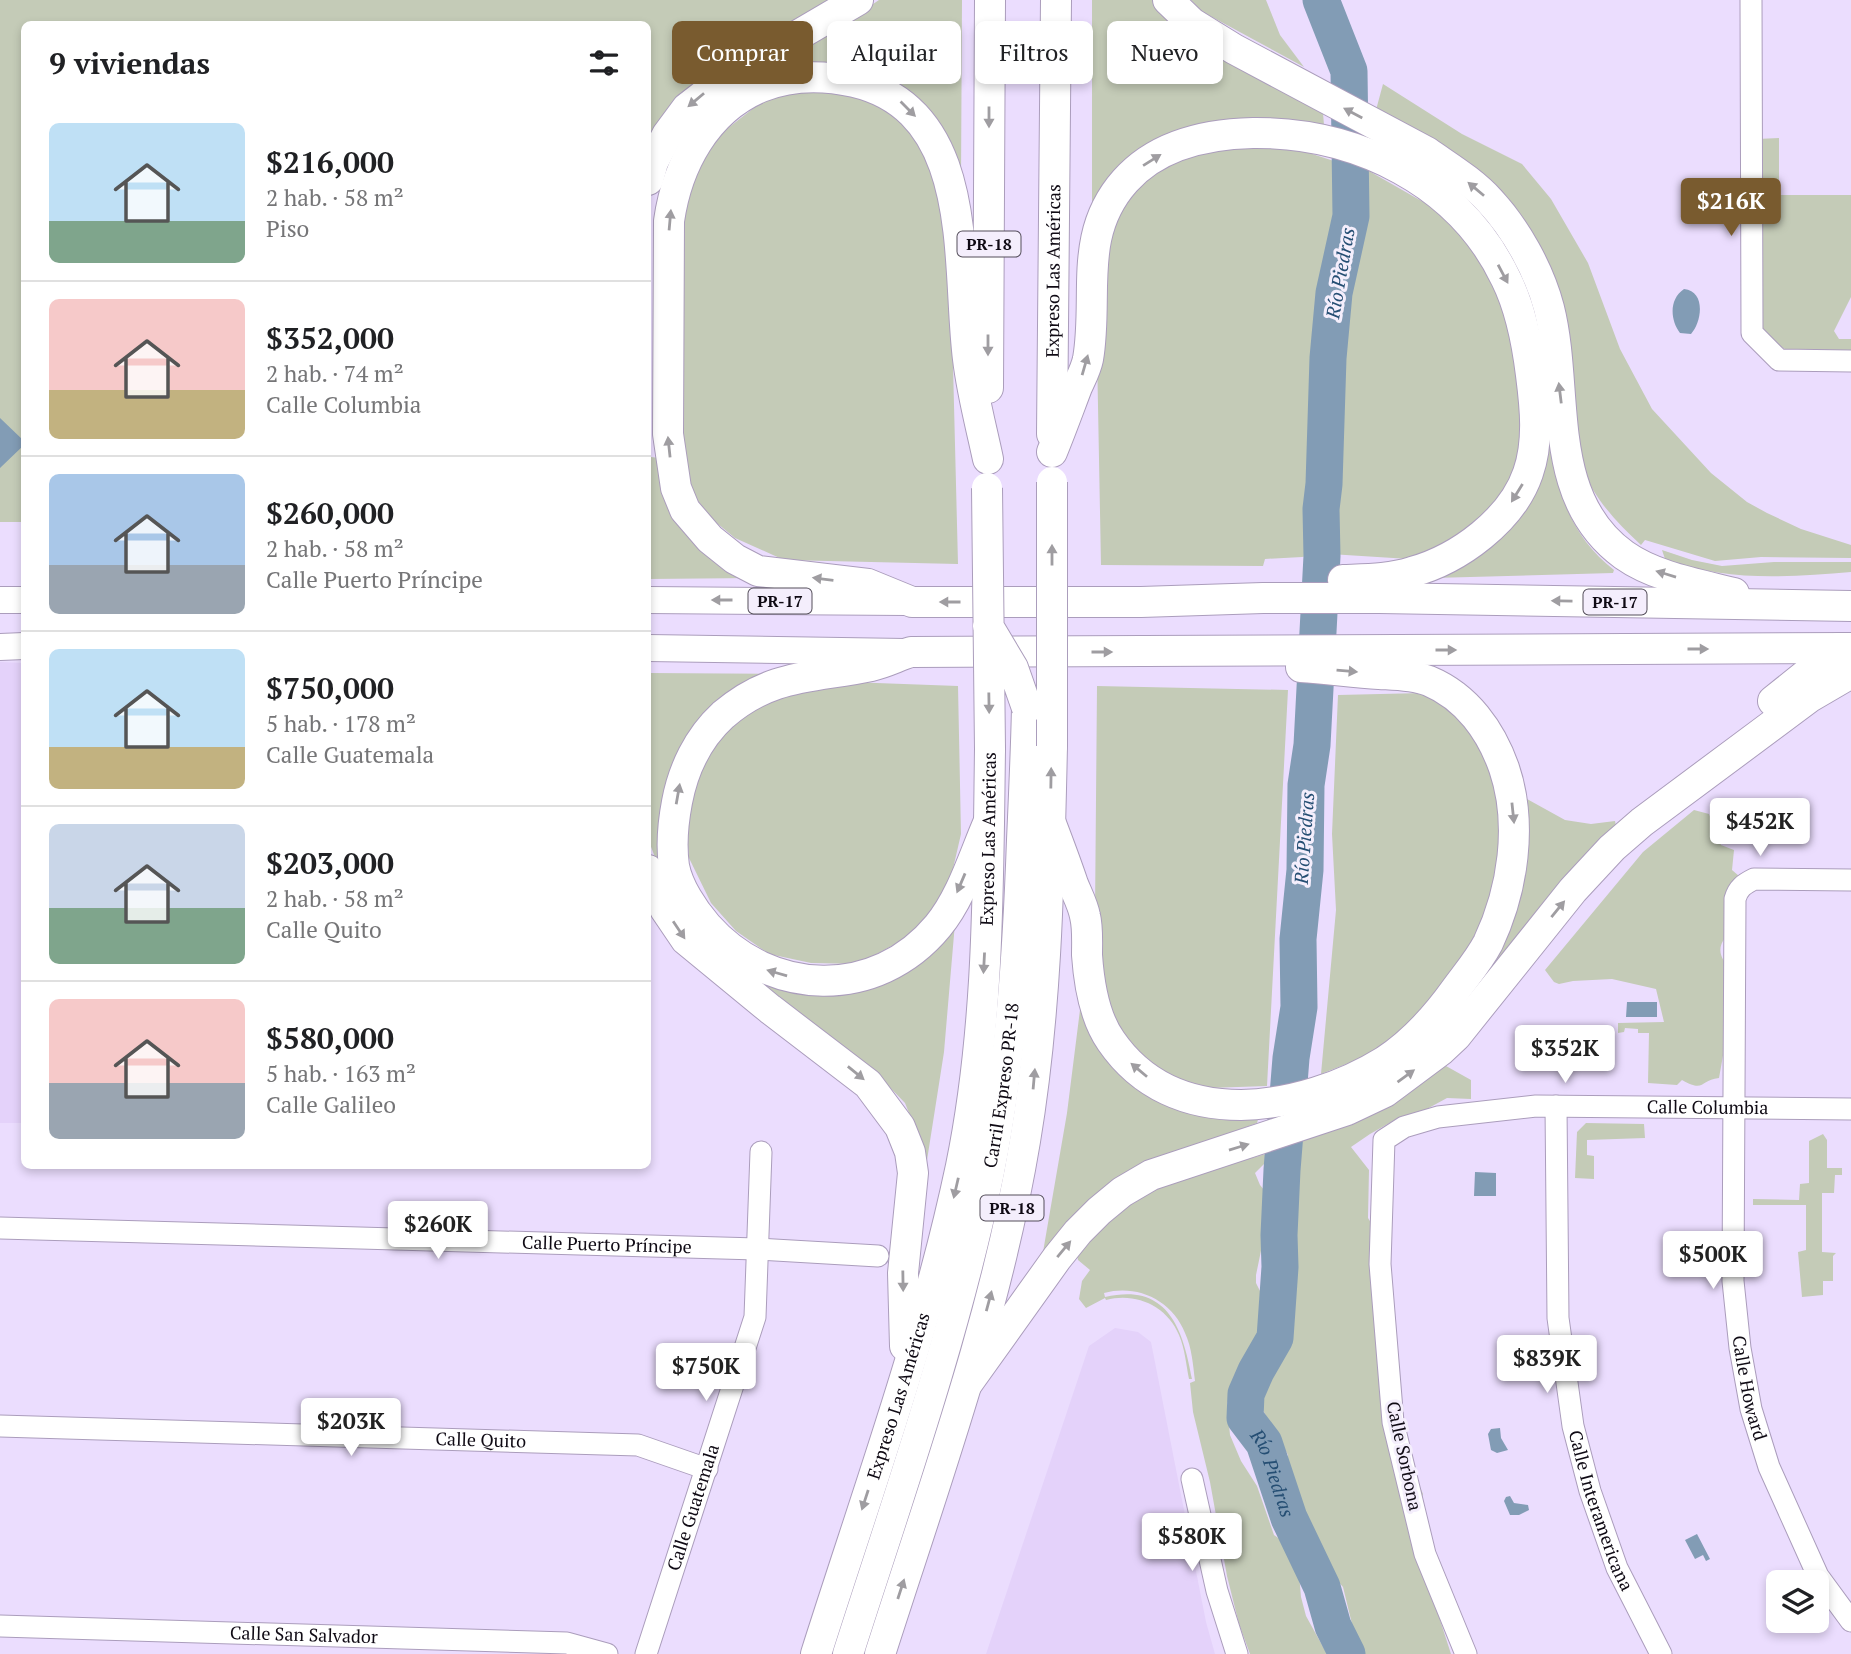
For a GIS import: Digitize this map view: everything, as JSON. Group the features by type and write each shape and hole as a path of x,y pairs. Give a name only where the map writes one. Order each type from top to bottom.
{"highway":[{"path":"651,169 667,135 687,108 727,77 858,0"},
{"name":"Expreso Las Américas","path":"816,1654 906,1373 942,1250 973,1096 984,971 989,821 990,0"},
{"name":"Expreso Las Américas","path":"880,1654 967,1384 1017,1185 1033,1090 1044,972 1050,821 1039,746 1052,625 1056,0"},
{"path":"1168,0 1192,23 1410,158 1489,248 1507,280 1519,313 1535,402 1534,440 1529,471 1519,494 1493,525 1454,555 1380,588"},
{"path":"912,602 868,584 758,571 735,559 710,539 685,510 676,488 668,434 669,221 672,201 678,180 695,144 716,117 741,95 767,85 802,77 831,77 865,85 892,96 914,114 924,127 939,152 951,187 959,235 968,360 988,473"},
{"path":"1052,452 1088,361 1094,243 1102,219 1126,181 1150,160 1181,144 1220,134 1273,133 1345,144 1410,158 1456,172 1489,200 1510,226 1526,253 1548,307 1569,475 1580,503 1592,523 1623,554 1650,569 1719,589 1804,606"},
{"name":"PR-17","path":"912,602 1141,602 1380,588 1851,606"},
{"path":"1027,708 1034,667 1052,625"},
{"path":"988,626 1013,668 1027,708"},
{"path":"989,821 953,903 938,926 901,958 867,976 841,980 806,980 744,959 719,940 698,916 681,887 674,867 672,836 680,781 693,753 722,716 746,698 776,683 812,674 873,666 911,652 1140,652 1379,662 1847,656"},
{"path":"1050,821 1086,916 1091,989 1100,1021 1110,1040 1138,1071 1174,1093 1199,1102 1226,1105 1385,1092 1456,1036 1573,890 1612,848 1642,822 1810,696 1847,656"},
{"path":"967,1384 1057,1258 1092,1218 1122,1192 1151,1175 1345,1096 1416,1036 1442,1009 1488,943 1506,891 1513,857 1514,827 1507,777 1497,747 1485,726 1464,705 1430,682 1379,662"},
{"name":"Carril Expreso PR-18","path":"848,1654 935,1382 969,1258 989,1170 1001,1102 1039,746 1027,708"},
{"path":"651,877 665,908 686,940 868,1084 901,1127 910,1152 913,1173 903,1273 906,1373"}],"main road":[{"path":"0,600 21,600"},
{"name":"PR-17","path":"651,600 912,602"},
{"path":"0,647 21,646"},
{"path":"651,648 911,652"}],"street":[{"path":"1751,0 1752,333 1779,359 1851,361"},
{"name":"Calle Howard","path":"1851,880 1754,879 1737,891 1732,1106 1733,1281 1740,1348 1751,1409 1769,1467 1818,1576 1851,1621"},
{"name":"Calle Columbia","path":"1382,1207 1384,1140 1404,1127 1438,1117 1556,1105 1851,1109"},
{"name":"Calle Interamericana","path":"1556,1105 1558,1318 1573,1426 1590,1492 1617,1568 1661,1654"},
{"name":"Calle Guatemala","path":"646,1654 755,1317 761,1152"},
{"name":"Calle Sorbona","path":"1382,1207 1380,1264 1393,1422 1425,1554 1466,1654"},
{"name":"Calle Puerto Príncipe","path":"0,1228 757,1249 878,1256"},
{"name":"Calle Quito","path":"0,1426 638,1445 706,1469"},
{"path":"1192,1479 1217,1591 1237,1654"},
{"name":"Calle San Salvador","path":"0,1626 567,1643 607,1654"}],"shaded area":[{"path":"0,662 21,663 21,1123 0,1123"},
{"path":"1115,1328 1138,1332 1151,1342 1206,1622 1215,1654 986,1654 1089,1346"}],"green space":[{"path":"0,0 837,0 811,21 672,21 672,84 731,84 651,148 651,21 21,21 21,522 0,522"},
{"path":"879,0 962,0 961,180 915,99 891,84 961,84 961,21 847,21"},
{"path":"1092,0 1156,0 1187,21 1107,21 1107,84 1223,84 1223,45 1323,113 1324,125 1260,118 1188,134 1099,203 1092,204"},
{"path":"1191,0 1266,0 1280,35 1304,67 1223,21 1201,11"},
{"path":"827,32 827,67 813,68 813,40"},
{"path":"1383,84 1462,134 1522,164 1551,199 1588,263 1620,349 1652,409 1711,473 1747,502 1801,529 1851,545 1851,558 1761,557 1715,561 1645,540 1641,545 1623,527 1599,499 1581,467 1553,283 1376,110"},
{"path":"799,89 845,91 887,108 912,130 949,206 958,564 784,560 735,538 713,520 695,497 685,470 682,445 684,194 714,139 760,103"},
{"path":"1779,138 1779,195 1851,195 1851,297 1834,331 1839,339 1851,339 1851,355 1790,352 1759,328 1757,139"},
{"path":"1226,145 1300,150 1340,163 1346,175 1347,203 1327,317 1322,381 1318,554 1265,559 1263,566 1101,565 1096,299 1106,239 1134,187 1173,160"},
{"path":"1362,167 1425,203 1461,231 1509,308 1526,438 1511,488 1458,543 1409,559 1330,554 1333,345 1338,297 1353,234 1357,173"},
{"path":"1447,176 1499,230 1534,294 1560,488 1568,512 1580,534 1595,553 1614,570 1613,573 1433,578 1505,527 1540,344"},
{"path":"651,457 659,458 754,578 651,579"},
{"path":"1662,550 1722,566 1774,562 1851,562 1851,572 1780,576 1734,575 1665,559"},
{"path":"651,673 781,674 738,690 658,865 651,847"},
{"path":"822,681 958,686 961,834 949,886 912,935 858,964 811,963 769,954 736,931 711,903 689,858 685,811 703,760 731,723 767,695"},
{"path":"1097,686 1288,690 1267,1086 1209,1088 1178,1083 1145,1064 1118,1030 1098,978 1095,913"},
{"path":"1423,693 1458,714 1482,741 1505,801 1494,899 1473,943 1416,1019 1379,1051 1321,1074 1336,910 1332,834 1338,695"},
{"path":"1527,799 1565,820 1591,824 1615,821 1616,826 1479,988 1344,1090 1484,967"},
{"path":"1694,810 1709,814 1721,845 1734,850 1732,870 1739,876 1743,889 1720,950 1724,961 1724,1050 1719,1078 1699,1086 1682,1080 1677,1085 1648,1083 1649,1033 1638,1033 1638,1029 1625,1028 1624,1032 1618,1033 1618,1023 1664,1022 1656,989 1612,979 1559,984 1554,982 1545,970 1643,852"},
{"path":"955,923 944,1052 922,1192 917,1133 905,1103 872,1069 732,963 815,992"},
{"path":"1082,994 1131,1073 1259,1116 1257,1123 1155,1161 1048,1251 1043,1252 1067,1113"},
{"path":"1446,1066 1471,1080 1471,1099 1447,1098 1425,1110 1400,1117 1351,1147 1369,1170 1368,1218 1373,1226 1375,1315 1417,1480 1423,1494 1412,1533 1451,1654 1363,1654 1353,1628 1343,1587 1329,1571 1312,1527 1300,1510 1298,1500 1289,1487 1282,1483 1288,1455 1260,1405 1260,1385 1276,1357 1284,1328 1290,1274 1273,1265 1274,1258 1297,1217 1289,1147 1292,1141"},
{"path":"1586,1123 1644,1124 1645,1138 1587,1140 1587,1155 1594,1156 1594,1179 1575,1178 1577,1132"},
{"path":"1823,1134 1827,1140 1827,1168 1842,1168 1842,1175 1835,1175 1834,1193 1822,1193 1822,1252 1836,1253 1833,1256 1833,1281 1823,1281 1823,1295 1802,1297 1798,1252 1806,1250 1806,1205 1753,1205 1753,1199 1799,1200 1800,1184 1809,1183 1809,1141"},
{"path":"1269,1153 1268,1160 1255,1173 1269,1196 1269,1212 1256,1275 1256,1283 1263,1297 1261,1328 1256,1345 1236,1375 1235,1391 1227,1403 1230,1435 1241,1461 1257,1486 1274,1535 1291,1547 1298,1562 1301,1597 1306,1616 1327,1654 1250,1654 1227,1576 1210,1482 1193,1412 1190,1383 1195,1381 1192,1357 1179,1321 1162,1303 1152,1297 1129,1291 1104,1293 1105,1297 1126,1294 1144,1296 1158,1303 1177,1327 1192,1379 1189,1379 1179,1335 1174,1325 1159,1309 1128,1298 1105,1298 1086,1308 1079,1299 1082,1281 1090,1270 1078,1260 1076,1251 1126,1207 1166,1183"}],"water":[{"path":"1684,289 1696,295 1699,301 1698,322 1691,334 1680,333 1673,316 1676,298"},
{"path":"0,418 21,438 21,448 0,468"},
{"path":"1627,1002 1657,1002 1657,1017 1626,1017"},
{"path":"1475,1172 1496,1173 1496,1196 1474,1196"},
{"path":"1500,1428 1501,1438 1508,1450 1497,1453 1491,1450 1488,1434 1491,1429"},
{"path":"1510,1496 1514,1503 1528,1505 1529,1510 1519,1515 1510,1515 1504,1501"},
{"path":"1697,1534 1710,1559 1706,1561 1703,1555 1695,1559 1685,1540"}],"waterway":[{"name":"Río Piedras","path":"1321,0 1349,71 1351,216 1334,293 1328,358 1321,509 1322,556 1312,745 1306,785 1305,870 1298,939 1299,1007 1291,1058 1282,1170 1275,1338 1246,1394 1245,1418 1264,1443 1289,1518 1322,1587 1333,1626 1347,1654"}]}
